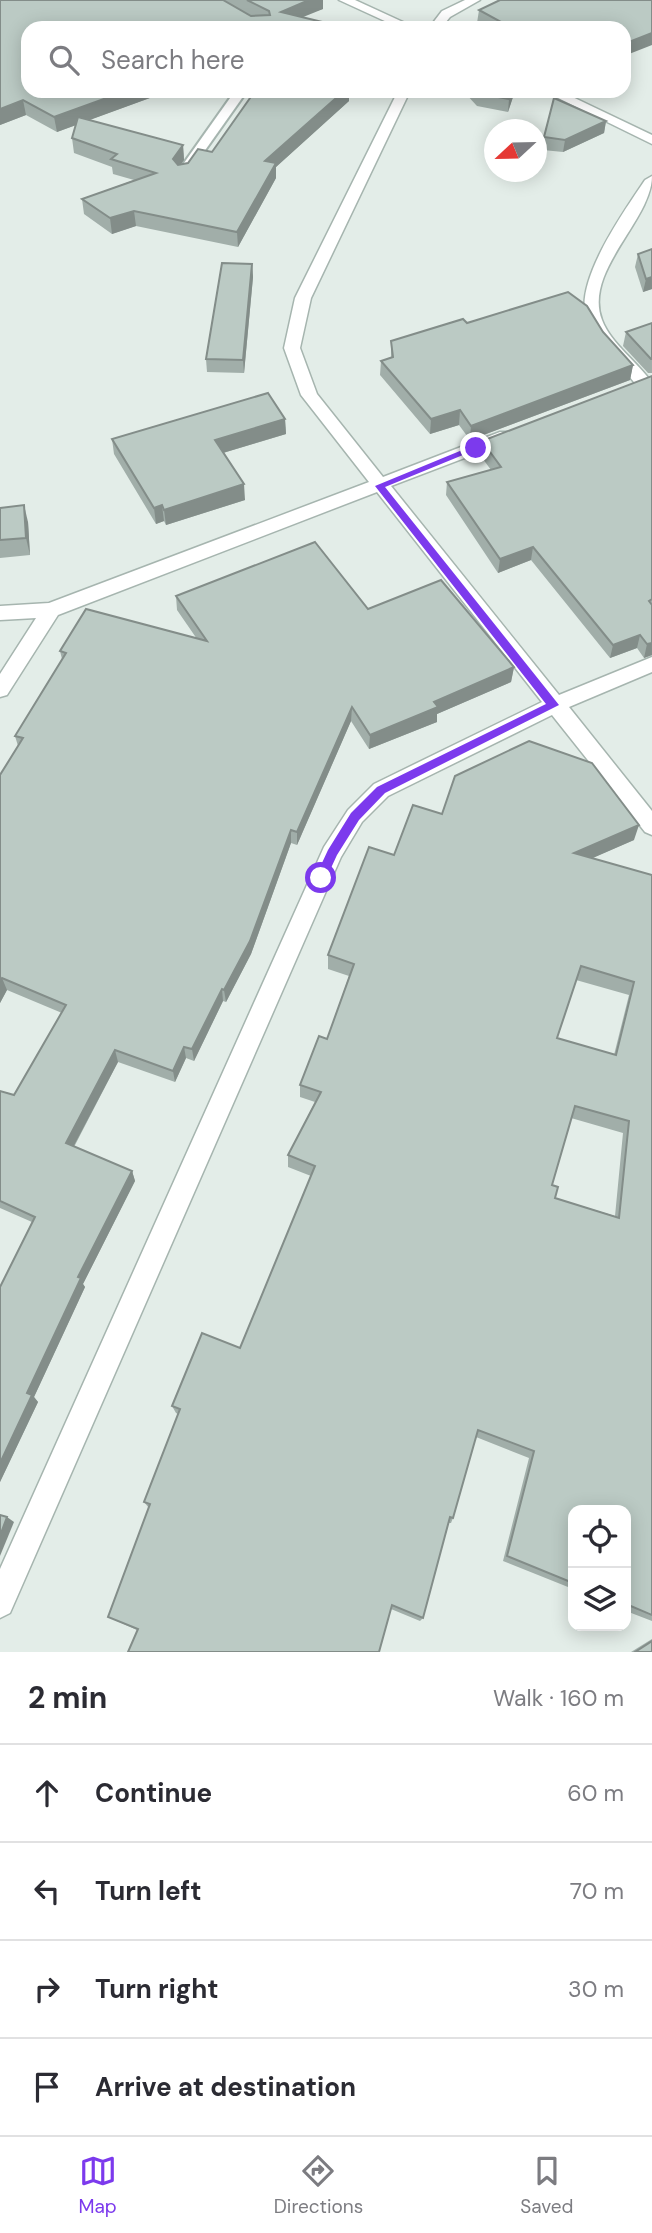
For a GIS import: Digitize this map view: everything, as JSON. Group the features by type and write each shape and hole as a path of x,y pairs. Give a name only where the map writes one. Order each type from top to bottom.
{"street":[{"path":"345,0 394,21"},
{"path":"440,21 446,14 474,0"},
{"path":"401,98 303,298 292,348 309,395 652,826"},
{"path":"565,98 652,140"},
{"path":"643,383 593,319 590,301 610,248 652,180"},
{"path":"0,613 51,610 518,432"},
{"path":"0,691 51,610"},
{"path":"0,1603 332,853 355,816 381,790 554,705 652,664"}],"lane":[{"path":"183,174 235,98"}],"building":[{"path":"0,0 223,0 251,16 270,15 269,11 247,0 309,0 281,12 318,21 21,21 21,98 107,98 54,117 23,100 0,109"},
{"path":"500,0 652,0 652,33 631,41 631,21 499,21 479,10"},
{"path":"250,98 336,98 265,161 276,163 237,232 134,211 110,218 82,199 156,173 111,159 117,154 72,138 78,117 183,145 173,159 178,165 188,163 198,149 212,152"},
{"path":"554,98 606,121 565,140 547,137 547,125"},
{"path":"652,249 652,277 646,279 638,254"},
{"path":"222,263 252,264 243,360 206,359"},
{"path":"568,292 587,306 603,332 633,365 471,426 460,410 431,419 381,361 393,357 391,341 463,319 467,323"},
{"path":"652,323 652,359 651,359 626,332"},
{"path":"652,376 652,599 649,601 652,605 652,643 647,644 640,635 613,645 533,547 500,559 447,482 501,467 482,441"},
{"path":"268,393 285,419 215,440 244,484 164,510 162,505 154,508 112,439"},
{"path":"24,505 26,538 0,540 0,508"},
{"path":"315,542 368,609 441,580 514,667 434,702 438,707 370,735 352,707 297,832 291,830 250,941 192,1049 184,1047 173,1071 115,1050 66,1143 132,1171 78,1277 81,1278 27,1393 32,1395 0,1463 0,1287 35,1217 0,1201 0,1091 14,1095 66,1005 2,978 0,981 0,775 23,738 15,736 66,653 60,651 86,609 207,641 176,596"},
{"path":"529,741 592,763 639,825 574,853 652,875 652,1615 631,1606 631,1505 568,1505 568,1581 507,1556 534,1451 478,1430 453,1518 450,1517 423,1618 392,1605 379,1652 128,1652 138,1629 108,1617 150,1504 144,1502 180,1409 172,1406 202,1333 240,1348 315,1166 288,1155 321,1092 300,1085 319,1036 327,1039 354,964 328,955 369,847 394,855 413,805 442,814 455,776","holes":["581,966 634,982 616,1055 557,1038","575,1106 629,1121 619,1218 555,1198 558,1187 552,1185"]},
{"path":"0,1515 7,1517 0,1536"},
{"path":"652,1641 652,1652 635,1652"}],"route":[{"path":"321,878 332,853 355,816 381,790 554,705 379,486 476,448"}]}
